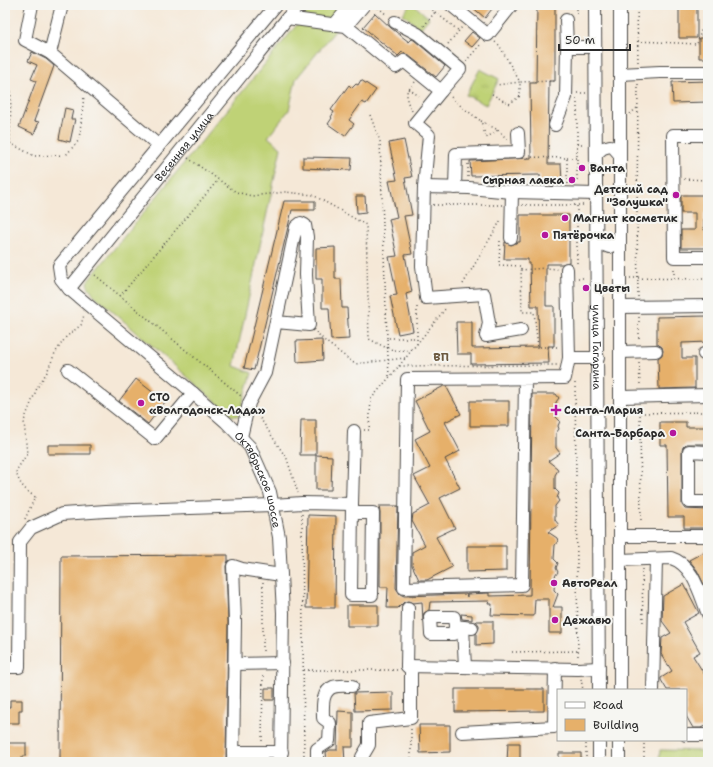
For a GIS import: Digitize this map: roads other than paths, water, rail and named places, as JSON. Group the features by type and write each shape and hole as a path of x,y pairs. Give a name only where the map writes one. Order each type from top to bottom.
{"street":[{"path":"32,5 25,40 50,53 158,145"},
{"path":"50,53 62,5"},
{"name":"Весенняя улица","path":"65,284 59,266 158,145 276,5"},
{"name":"Весенняя улица","path":"65,284 298,5"},
{"path":"334,25 350,5"},
{"path":"346,26 364,5"},
{"path":"451,5 488,35 512,5"},
{"name":"улица Гагарина","path":"595,5 599,689"},
{"name":"улица Гагарина","path":"620,5 620,689"},
{"path":"287,18 346,26 396,68 404,61 443,90"},
{"path":"555,125 566,97 566,20"},
{"path":"395,22 418,34 460,69 415,123 429,135 424,187 422,266 426,298 484,294 489,323 486,336 521,330"},
{"path":"567,48 595,47"},
{"path":"620,74 708,72"},
{"path":"455,188 456,154 519,152 518,133"},
{"path":"708,135 673,135 674,257 708,257"},
{"path":"596,154 603,148 610,146 614,148 620,156"},
{"path":"424,187 468,188 512,192 596,194"},
{"path":"506,236 512,205 512,192"},
{"path":"241,437 249,403 265,373 296,227 301,222 305,225 307,237 306,275 309,325 276,322"},
{"path":"597,239 608,247 620,238"},
{"path":"526,379 522,585 404,588 407,379 565,378 569,353 567,269"},
{"name":"Октябрьское шоссе","path":"65,284 226,422 250,447 270,492 279,537 283,613 282,757"},
{"path":"620,307 708,306"},
{"path":"620,352 656,351"},
{"path":"569,353 598,358"},
{"path":"68,370 155,439 193,393"},
{"path":"620,397 708,395"},
{"path":"5,667 19,667 20,542 31,528 62,514 106,510 302,503 352,509 373,513 372,595 351,595 352,509 354,431"},
{"path":"708,452 689,452 689,502 708,502"},
{"path":"620,536 708,536"},
{"path":"620,560 671,558 678,560 687,568 708,614"},
{"path":"653,689 656,559"},
{"path":"281,576 233,566 233,757 282,757"},
{"path":"598,575 606,569 614,569 620,576"},
{"path":"362,762 362,757 369,745 369,723 411,718 408,608"},
{"path":"463,627 465,667"},
{"path":"234,664 283,663"},
{"path":"409,668 598,668"},
{"path":"462,732 554,727 555,668"},
{"path":"317,762 317,749 329,741 330,723 323,718 322,704 326,693 334,687 352,686"},
{"path":"687,735 708,735"},
{"path":"599,741 599,762"},
{"path":"619,762 620,741"}],"place":[{"name":"Ванта","path":"582,168"},
{"name":"Сырная лавка","path":"572,180"},
{"name":"Детский сад \"Золушка\"","path":"676,195"},
{"name":"Магнит косметик","path":"565,218"},
{"name":"Пятёрочка","path":"545,235"},
{"name":"Цветы","path":"586,288"},
{"name":"СТО «Волгодонск-Лада»","path":"141,403"},
{"name":"Санта-Мария","path":"556,410"},
{"name":"Санта-Барбара","path":"673,433"},
{"name":"АвтоРеал","path":"554,583"},
{"name":"Дежавю","path":"555,620"}],"district":[{"name":"ВП","path":"441,357"}]}
